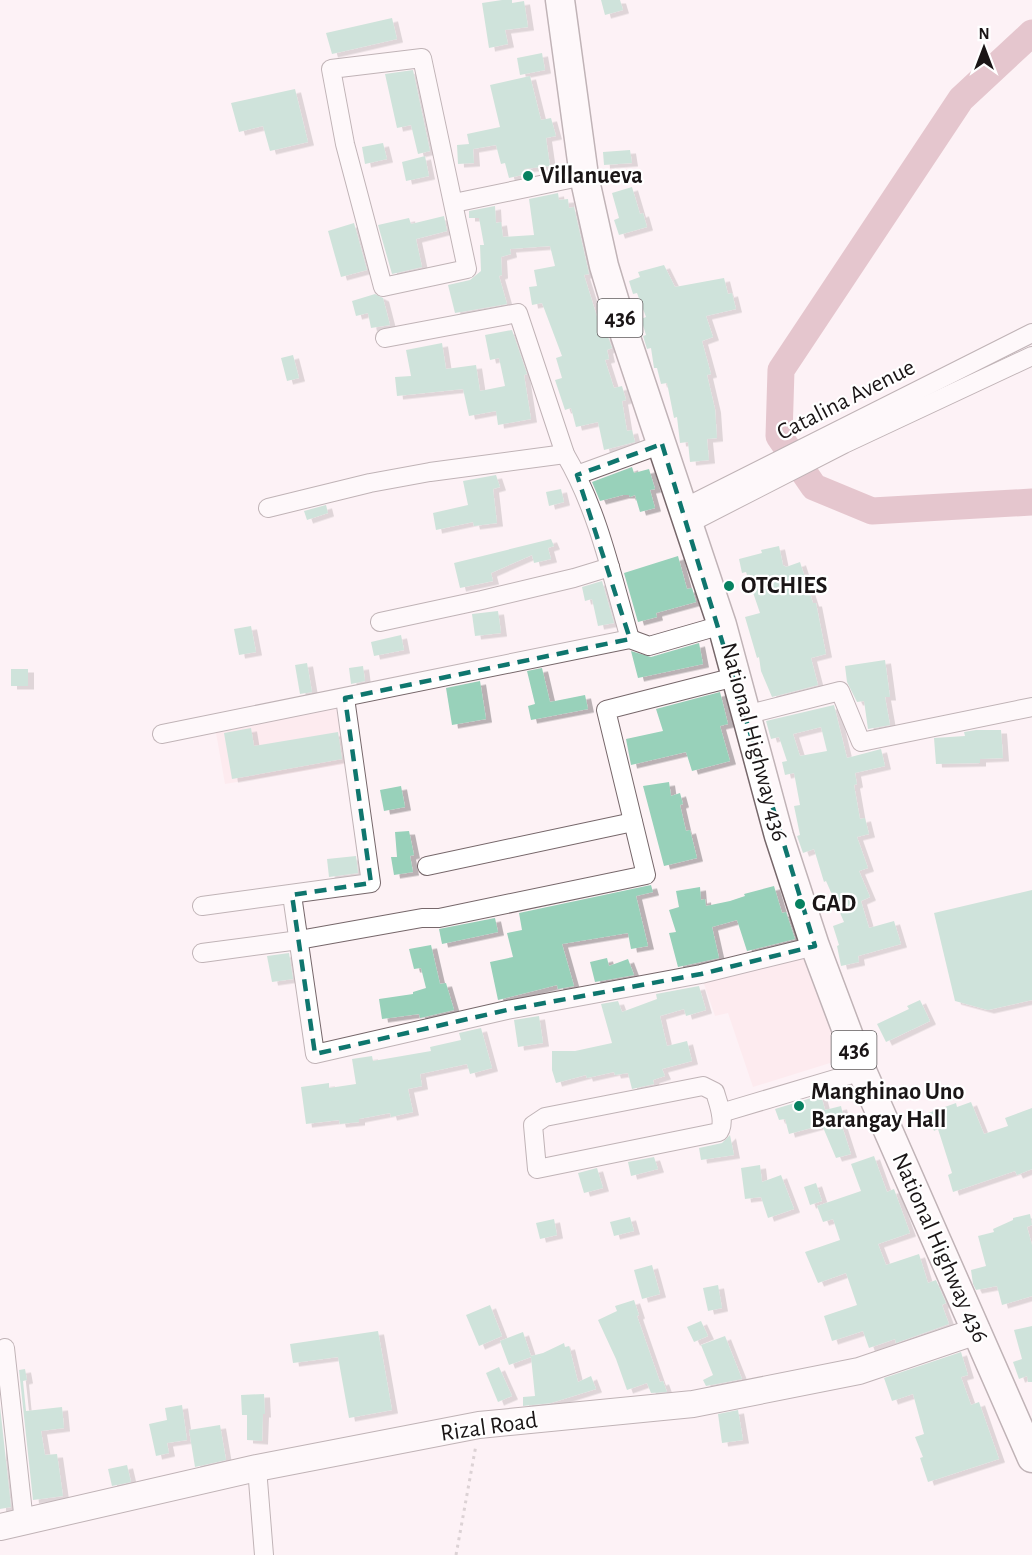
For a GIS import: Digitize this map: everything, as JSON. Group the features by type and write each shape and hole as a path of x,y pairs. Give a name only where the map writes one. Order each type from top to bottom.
{"main road":[{"name":"National Highway 436","path":"560,0 584,176 593,222 614,300 722,625 779,836 815,946 862,1071 1032,1458"}],"street":[{"path":"422,58 454,203 467,268 383,287 345,144 331,69 422,58"},
{"path":"454,203 584,176"},
{"path":"385,338 518,314 565,454 577,475 594,517 630,639"},
{"name":"Catalina Avenue","path":"685,517 841,438 1032,333"},
{"name":"Catalina Avenue","path":"841,438 1032,356"},
{"path":"577,475 662,444"},
{"path":"268,508 370,483 565,454"},
{"path":"380,622 574,578 610,567"},
{"path":"162,734 630,639 650,646 722,625"},
{"path":"202,953 299,940 422,918 439,918 646,875 606,710 735,677"},
{"path":"745,715 840,691 861,742 1032,707"},
{"path":"202,906 370,883 345,698"},
{"path":"427,866 633,822"},
{"path":"292,894 315,1054 507,1010 701,974 815,946"},
{"path":"721,1113 862,1071"},
{"path":"703,1086 715,1092 721,1113 722,1127 719,1132 537,1169 533,1125 545,1117 703,1086"},
{"name":"Rizal Road","path":"12,1525 257,1468 479,1425 693,1404 859,1371 976,1330"},
{"path":"5,1348 12,1525"},
{"path":"257,1468 264,1555"}],"path":[{"path":"456,1555 479,1425"}],"highlighted area":[{"path":"662,444 815,946 701,974 507,1010 315,1054 292,895 371,883 345,698 630,639 577,475"}],"shaded area":[{"path":"342,705 351,763 225,784 215,727"},
{"path":"804,951 846,1058 753,1087 728,1013 715,1016 702,978"}],"building":[{"path":"512,0 512,3 524,1 528,27 505,30 508,44 489,48 482,3"},
{"path":"601,0 620,0 623,10 605,15"},
{"path":"392,18 397,39 332,54 326,33"},
{"path":"542,53 545,70 520,75 517,58"},
{"path":"413,70 430,151 418,154 411,125 397,128 385,74"},
{"path":"530,76 541,120 551,118 556,136 546,138 550,166 524,169 526,174 509,178 505,163 501,164 496,145 473,149 474,163 458,164 457,145 469,144 467,134 500,127 490,85"},
{"path":"295,89 308,142 270,151 263,126 239,132 231,103"},
{"path":"383,143 387,159 365,164 362,147"},
{"path":"630,150 632,163 604,165 603,152"},
{"path":"425,156 429,176 406,181 402,162"},
{"path":"632,187 640,214 643,213 647,227 619,235 614,220 619,218 612,193"},
{"path":"558,193 559,200 568,199 569,208 574,207 589,274 584,275 603,336 607,334 612,348 607,350 609,359 605,360 614,388 622,386 626,400 622,401 627,431 632,430 635,442 604,450 598,422 576,427 571,408 565,410 555,380 562,378 556,358 562,356 542,303 532,305 529,287 537,286 534,270 555,266 550,246 510,249 511,254 501,257 502,275 499,276 507,304 455,313 448,285 470,280 481,271 480,245 484,245 479,218 469,218 469,211 495,206 496,223 501,222 503,237 534,235 529,199"},
{"path":"444,216 447,231 416,239 422,267 392,274 378,225 409,218 411,224"},
{"path":"354,223 367,270 341,277 328,231"},
{"path":"664,265 675,287 724,278 728,294 732,293 736,309 706,316 713,337 702,341 711,374 707,375 715,409 717,438 707,439 709,460 690,462 688,442 680,443 677,417 674,418 667,383 661,384 657,368 654,368 651,348 647,349 643,336 646,335 641,319 646,317 637,293 633,294 629,281 640,277 638,272"},
{"path":"375,294 383,298 390,325 371,328 368,313 356,316 352,301"},
{"path":"512,330 527,374 524,375 531,419 498,425 496,411 469,416 463,389 397,396 395,377 411,376 406,350 442,343 446,369 476,365 480,391 505,386 499,358 490,360 485,335"},
{"path":"293,355 299,378 287,381 281,358"},
{"path":"632,467 634,473 649,469 655,489 650,490 655,508 640,512 635,495 630,497 623,495 600,501 592,482"},
{"path":"496,475 500,487 493,489 497,523 474,526 473,522 436,530 433,513 468,505 463,481"},
{"path":"561,489 564,502 549,506 546,492"},
{"path":"326,505 328,513 307,520 304,511"},
{"path":"551,539 554,546 548,548 551,559 534,563 532,555 491,573 493,581 460,588 454,563"},
{"path":"779,546 783,565 786,567 800,562 813,603 816,603 826,654 811,658 818,685 772,697 761,671 759,657 757,658 745,617 760,613 746,572 742,573 739,559"},
{"path":"678,556 687,589 692,588 696,602 656,613 657,617 638,622 624,573"},
{"path":"602,581 614,623 598,626 592,599 585,601 582,587"},
{"path":"498,611 501,633 475,636 472,614"},
{"path":"251,626 256,652 239,655 234,629"},
{"path":"401,635 404,650 374,656 371,642"},
{"path":"699,643 703,664 638,678 631,651 651,657"},
{"path":"885,660 890,697 885,697 890,725 868,729 864,701 857,702 847,682 845,666"},
{"path":"307,663 312,692 300,694 295,665"},
{"path":"363,666 365,681 351,684 349,668"},
{"path":"542,668 550,702 585,695 588,709 531,720 528,706 535,704 527,671"},
{"path":"11,669 28,669 28,686 11,686"},
{"path":"480,681 486,719 452,725 446,688"},
{"path":"720,692 728,724 720,726 730,761 692,771 686,752 631,765 626,739 663,731 656,709"},
{"path":"834,705 847,758 881,749 885,766 855,773 857,784 854,785 860,819 865,818 869,834 857,837 868,868 859,871 870,897 861,901 869,928 894,921 901,944 858,956 859,962 841,966 837,946 839,945 833,926 844,922 826,881 824,882 814,849 803,853 797,836 800,835 794,806 800,805 794,773 785,775 782,762 787,761 779,737 771,739 766,721","holes":["821,727 827,751 800,756 793,734"]},
{"path":"251,728 254,746 338,732 342,759 232,779 224,733"},
{"path":"1001,730 1003,758 980,759 980,763 936,764 934,738 965,736 964,732"},
{"path":"669,782 671,796 680,793 683,804 680,805 686,831 690,830 697,858 664,866 643,786"},
{"path":"401,786 405,807 384,811 380,790"},
{"path":"409,831 414,855 410,856 413,872 394,875 391,857 397,857 395,832"},
{"path":"356,856 358,873 329,877 327,859"},
{"path":"651,885 653,892 636,896 648,946 631,949 628,933 562,944 574,986 558,989 557,985 498,1000 490,962 513,957 507,933 522,930 519,913"},
{"path":"774,886 782,913 786,912 795,939 747,951 737,920 712,927 719,958 678,967 669,933 676,932 669,910 679,907 676,891 700,887 701,900 705,899 706,906 730,901 745,896 744,894"},
{"path":"1032,890 1032,1000 988,1010 955,1001 934,913"},
{"path":"495,918 498,932 442,944 439,929"},
{"path":"431,945 440,984 446,983 454,1010 420,1018 419,1014 382,1019 379,999 413,994 413,992 426,988 421,968 414,969 409,949"},
{"path":"289,953 293,979 272,982 267,956"},
{"path":"607,958 609,966 628,959 634,975 595,982 590,962"},
{"path":"699,986 706,1010 686,1016 684,1009 660,1016 667,1046 687,1041 692,1061 662,1069 665,1076 653,1080 654,1084 632,1089 628,1073 615,1075 614,1072 587,1078 586,1075 556,1083 552,1070 552,1051 575,1051 612,1043 601,1004 618,1001 622,1012 657,999 656,994"},
{"path":"920,1000 930,1021 886,1042 877,1024 909,1009 907,1006"},
{"path":"539,1016 543,1043 518,1047 514,1020"},
{"path":"481,1028 492,1068 470,1074 467,1064 420,1074 422,1086 408,1089 413,1112 391,1117 390,1113 359,1119 359,1122 340,1124 339,1120 306,1124 301,1087 329,1083 329,1088 356,1084 352,1059 372,1056 373,1061 431,1051 430,1047 461,1040 459,1033"},
{"path":"821,1095 825,1110 841,1106 844,1119 840,1120 851,1154 836,1158 822,1125 789,1134 785,1119 779,1120 775,1109"},
{"path":"971,1102 984,1134 1008,1126 1005,1118 1032,1108 1032,1169 1017,1175 1015,1171 953,1192 948,1175 952,1173 938,1129 934,1131 928,1113 956,1103 957,1107"},
{"path":"730,1135 734,1155 701,1160 699,1148 722,1143"},
{"path":"874,1156 887,1192 894,1189 910,1233 878,1244 886,1265 919,1254 928,1283 936,1280 946,1303 942,1305 949,1324 896,1343 895,1339 869,1348 863,1331 832,1341 824,1316 857,1305 846,1273 818,1283 805,1252 840,1240 833,1219 823,1222 817,1206 861,1191 851,1164"},
{"path":"654,1157 658,1169 631,1176 628,1162"},
{"path":"760,1165 762,1182 781,1175 794,1209 768,1218 761,1197 745,1199 741,1168"},
{"path":"597,1168 603,1188 584,1193 578,1173"},
{"path":"816,1183 822,1201 810,1205 804,1187"},
{"path":"1030,1214 1032,1225 1027,1227 1032,1245 1032,1296 1002,1305 997,1286 976,1290 973,1284 971,1270 986,1266 978,1236 994,1232 993,1229 1013,1218"},
{"path":"630,1217 634,1231 614,1236 610,1222"},
{"path":"554,1219 557,1235 540,1239 536,1223"},
{"path":"652,1265 660,1294 642,1299 634,1270"},
{"path":"718,1285 722,1308 708,1311 703,1288"},
{"path":"634,1300 639,1315 637,1316 660,1382 663,1381 667,1392 651,1393 647,1383 627,1390 598,1320 617,1311 615,1306"},
{"path":"490,1305 502,1336 479,1346 466,1315"},
{"path":"701,1321 708,1336 694,1342 687,1327"},
{"path":"1032,1326 1032,1382 1028,1382 1027,1376 1019,1379 1013,1362 1022,1359 1014,1330"},
{"path":"378,1331 392,1410 349,1418 338,1357 293,1363 290,1344"},
{"path":"523,1332 531,1356 564,1343 565,1347 569,1346 578,1382 591,1376 596,1389 551,1403 523,1406 523,1397 535,1396 531,1357 509,1365 500,1341"},
{"path":"725,1336 742,1379 706,1386 703,1380 713,1375 701,1345"},
{"path":"961,1352 968,1375 961,1377 971,1405 979,1402 999,1459 928,1482 920,1458 923,1457 915,1437 924,1434 913,1394 892,1401 884,1378"},
{"path":"499,1367 512,1396 498,1402 486,1373"},
{"path":"25,1369 27,1380 23,1381 26,1411 62,1407 64,1428 41,1431 45,1455 57,1454 63,1496 33,1500 19,1370"},
{"path":"264,1394 265,1414 263,1414 262,1441 247,1440 247,1415 242,1415 241,1395"},
{"path":"182,1405 187,1440 167,1443 169,1453 156,1456 149,1424 167,1420 165,1408"},
{"path":"0,1406 11,1507 0,1509"},
{"path":"738,1410 743,1440 722,1443 718,1414"},
{"path":"220,1425 226,1460 195,1467 189,1430"},
{"path":"127,1465 131,1482 112,1486 108,1469"}],"waterway":[{"path":"1032,33 961,99 781,370 779,436 814,487 872,511 1032,502"}],"place":[{"name":"Villanueva","path":"528,176"},
{"name":"OTCHIES","path":"729,586"},
{"name":"GAD","path":"800,904"},
{"name":"Manghinao Uno Barangay Hall","path":"799,1106"}]}
